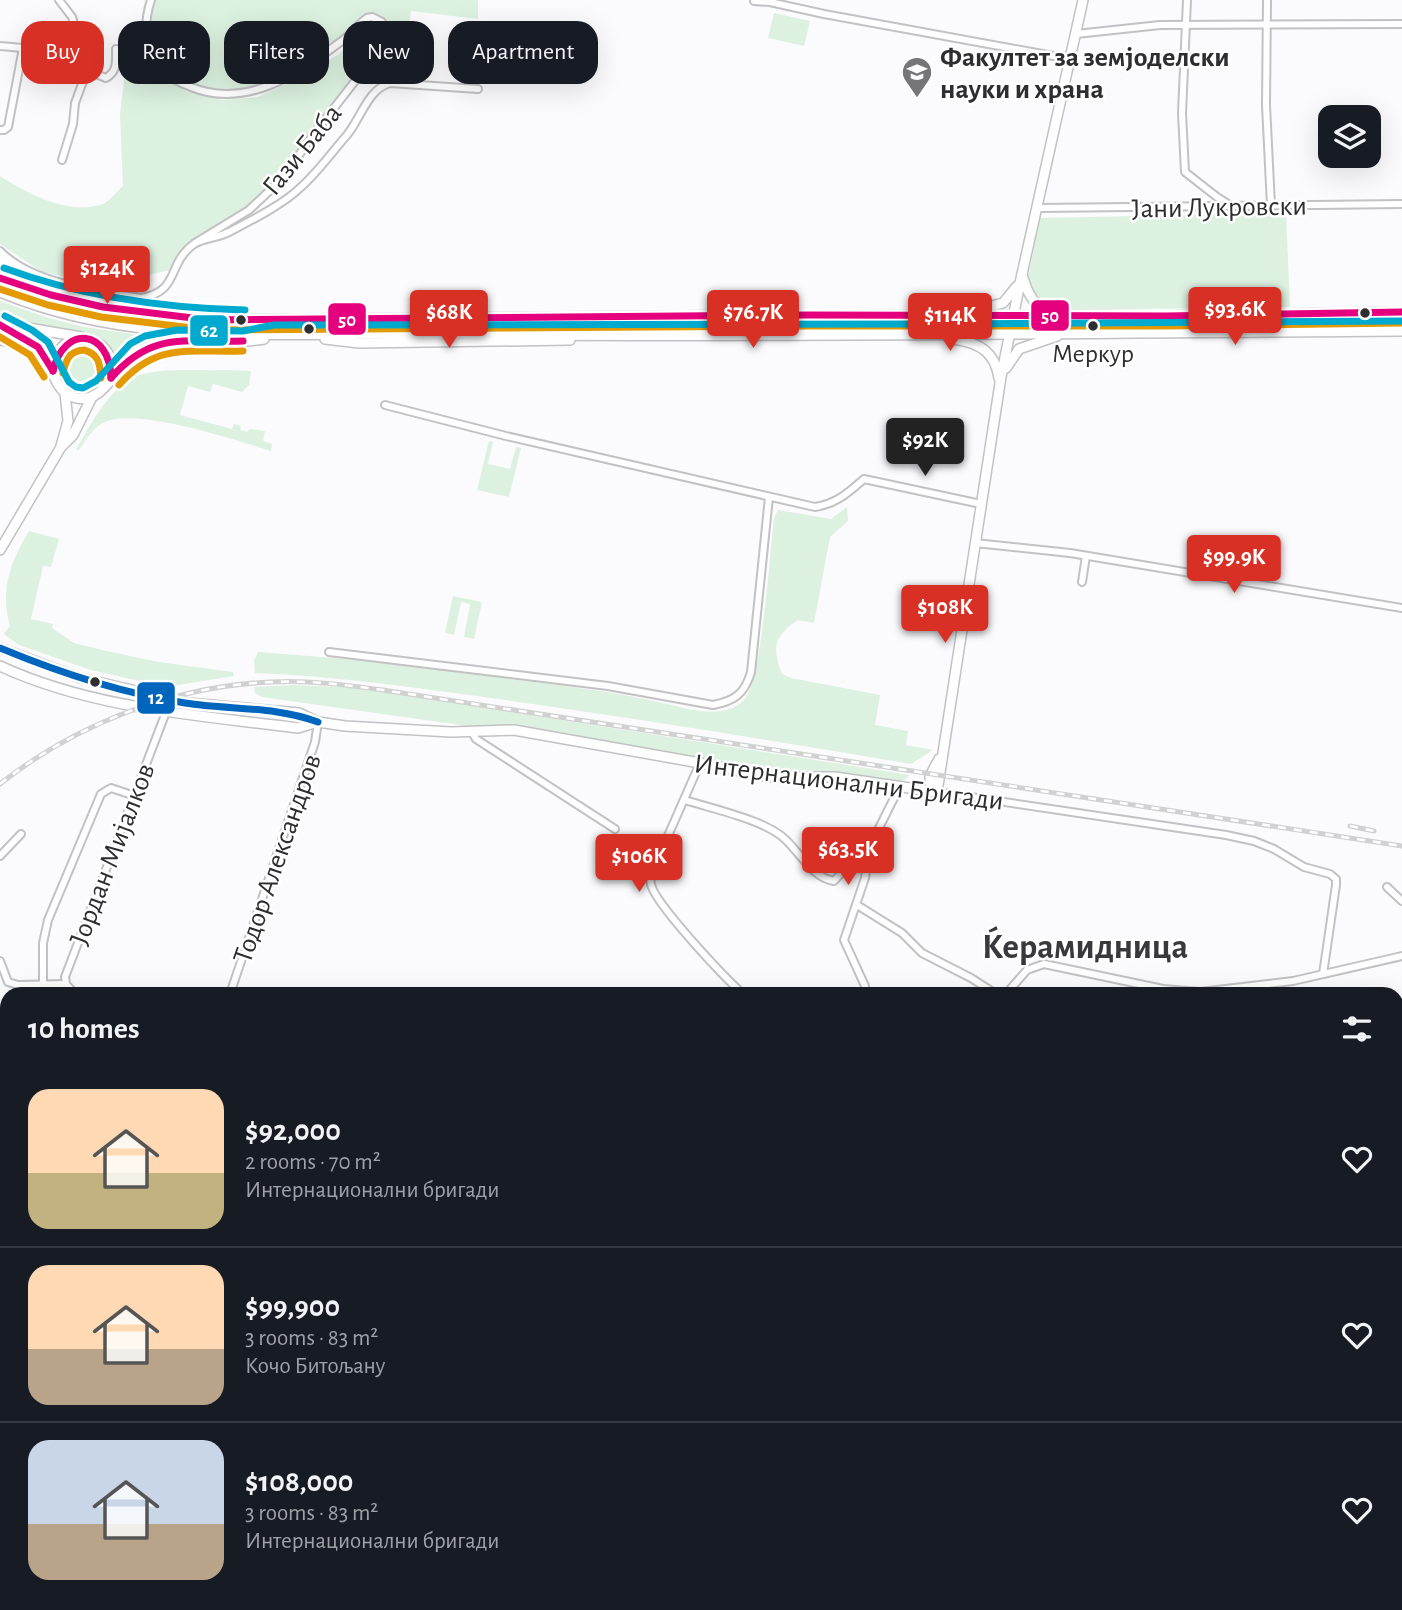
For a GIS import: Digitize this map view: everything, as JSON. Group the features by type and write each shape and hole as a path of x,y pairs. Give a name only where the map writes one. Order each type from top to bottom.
{"street":[{"path":"59,0 73,21"},
{"name":"Гази Баба","path":"151,0 145,30 149,47 159,67 181,83 201,91 221,94 238,94 270,87 319,58 368,18 376,18 383,28 380,49 283,177 249,210 195,243"},
{"name":"Интернационални Бригади","path":"934,792 943,751 1013,316 1083,0"},
{"path":"1187,0 1182,113 1185,172 1231,206"},
{"path":"1268,0 1266,102 1271,205"},
{"path":"754,1 1070,59"},
{"path":"1076,34 1160,25 1402,24"},
{"path":"0,46 21,48"},
{"path":"104,77 113,74 116,49"},
{"path":"0,130 8,127 21,59"},
{"path":"0,251 35,274 56,281 141,298 163,291 179,259 195,243 226,234 280,203 300,188 351,130 374,93 382,86 390,83 478,89"},
{"path":"62,160 81,84"},
{"name":"Јани Лукровски","path":"1037,208 1402,204"},
{"path":"0,260 31,280 87,303"},
{"path":"0,278 50,296 146,315 209,320 1402,312"},
{"path":"955,315 998,306 1021,278 1032,300 1051,313 1079,316"},
{"path":"0,292 67,315 122,327 181,333 313,335 359,343 555,342 585,336 1402,331"},
{"path":"0,325 96,342 110,357 113,367 111,378"},
{"path":"0,325 33,343 43,353 65,393 68,421 61,447 0,550"},
{"path":"1002,375 1019,349 1068,333"},
{"path":"61,447 74,435 92,397 107,386 131,355 150,345 254,341 275,335"},
{"path":"921,335 958,339 986,349 996,363 1000,386"},
{"path":"53,371 55,356 59,350 71,341 86,339"},
{"path":"0,341 20,345 33,343"},
{"path":"65,393 83,398 92,397"},
{"path":"385,405 815,507 844,498 864,479 981,504"},
{"path":"329,652 608,685 704,704 726,702 741,693 747,685 751,671 769,497"},
{"path":"975,543 1086,556 1402,608"},
{"path":"1082,582 1086,556"},
{"path":"0,640 23,658"},
{"path":"0,648 80,678 131,691 188,703 299,713 318,722"},
{"path":"0,666 25,678 56,687 166,712 298,728 318,722"},
{"name":"Јордан Мијалков","path":"69,987 65,977 81,931 166,712"},
{"name":"Интернационални Бригади","path":"318,722 387,729 514,730 769,777 835,777 1254,841 1304,867 1330,874 1336,879 1323,974"},
{"name":"Тодор Александров","path":"232,987 314,746 318,722"},
{"path":"471,731 476,739 615,830"},
{"name":"Интернационални Бригади","path":"934,792 930,776 943,751"},
{"path":"700,763 650,877 651,885 654,895 671,916 737,987"},
{"path":"865,986 844,940 865,878 869,848 899,788 921,783 930,776"},
{"path":"43,986 43,943 48,920 101,794 111,788 135,796"},
{"path":"685,800 770,828 786,839 814,871 829,881 834,881 855,858 869,848"},
{"path":"0,856 21,834"},
{"path":"1387,887 1402,901"},
{"path":"857,905 902,933 922,953 985,987"},
{"path":"1244,987 1323,974 1402,956"},
{"path":"0,961 8,982 43,986 66,984"},
{"path":"1012,987 1027,970 1044,964 1140,987"}],"green space":[{"path":"156,0 478,0 478,19 411,11 410,21 376,21 372,17 367,21 343,21 343,38 329,48 329,21 224,21 224,84 274,84 243,92 212,91 185,84 210,84 210,21 151,21"},
{"path":"774,13 810,21 804,46 768,38"},
{"path":"343,50 343,84 349,84 276,181 240,213 196,238 170,270 135,278 129,290 42,272 0,244 0,176 36,196 76,207 103,204 123,186 120,114 124,84 176,84 187,92 222,100 258,97 287,84 329,84 329,60"},
{"path":"1286,213 1290,307 1055,310 1034,298 1028,279 1040,218"},
{"path":"0,301 84,327 161,338 138,346 118,360 110,346 93,335 53,331 0,320"},
{"path":"82,345 91,346 98,351 103,358 103,376 98,383 91,388 82,389 73,388 66,383 61,376 60,367 61,358 66,351 73,346"},
{"path":"157,371 251,371 249,385 242,392 213,384 210,392 188,386 180,415 232,429 234,424 247,432 250,429 265,431 263,441 272,444 271,451 186,427 120,418 101,424 79,450 76,450 110,397 137,376"},
{"path":"489,441 493,442 488,464 510,469 516,447 521,448 509,497 477,490"},
{"path":"847,507 848,521 830,537 814,623 798,620 790,626 779,637 777,657 782,674 791,678 880,695 875,725 908,731 906,745 933,750 911,764 498,699 347,680 255,673 254,661 258,652 290,654 603,691 702,711 725,710 744,700 756,668 774,518 778,510 831,519"},
{"path":"29,531 59,539 51,567 43,566 31,619 53,624 52,628 74,643 159,662 233,672 234,676 166,687 91,670 19,645 4,634 10,626 7,588 12,565"},
{"path":"453,596 482,602 474,639 464,637 470,604 461,602 454,635 445,633"},
{"path":"294,685 359,688 910,775 899,785 780,774 623,748 262,697 255,693 254,687"}],"railway":[{"path":"0,784 61,743 94,726 163,700 235,685 299,682 383,690 1402,846"},
{"path":"1350,826 1374,831"}],"transit line":[{"name":"62","path":"4,268 93,294 183,307 245,310"},
{"name":"50","path":"0,278 51,295 103,307 209,320 807,315 1166,316 1402,312"},
{"path":"0,289 48,305 101,317 209,330 1402,323"},
{"name":"62","path":"5,316 48,342 69,382 83,388 96,381 130,344 145,336 177,330 243,331 274,325 1402,321"},
{"name":"50","path":"0,325 38,347 53,371"},
{"path":"0,337 30,355 44,377"},
{"name":"50","path":"53,371 67,345 86,338 103,350 109,362 111,378"},
{"name":"50","path":"111,378 141,352 156,346 187,341 243,341"},
{"path":"63,373 69,357 84,350 98,360 101,378"},
{"path":"119,385 133,371 161,355 191,351 243,351"},
{"name":"12","path":"0,648 68,674 138,694 185,703 285,713 318,722"}],"place":[{"name":"Факултет за земјоделски науки и храна","path":"917,99"},
{"name":"Меркур","path":"1093,326"}],"district":[{"name":"Ќерамидница","path":"1085,946"}]}
